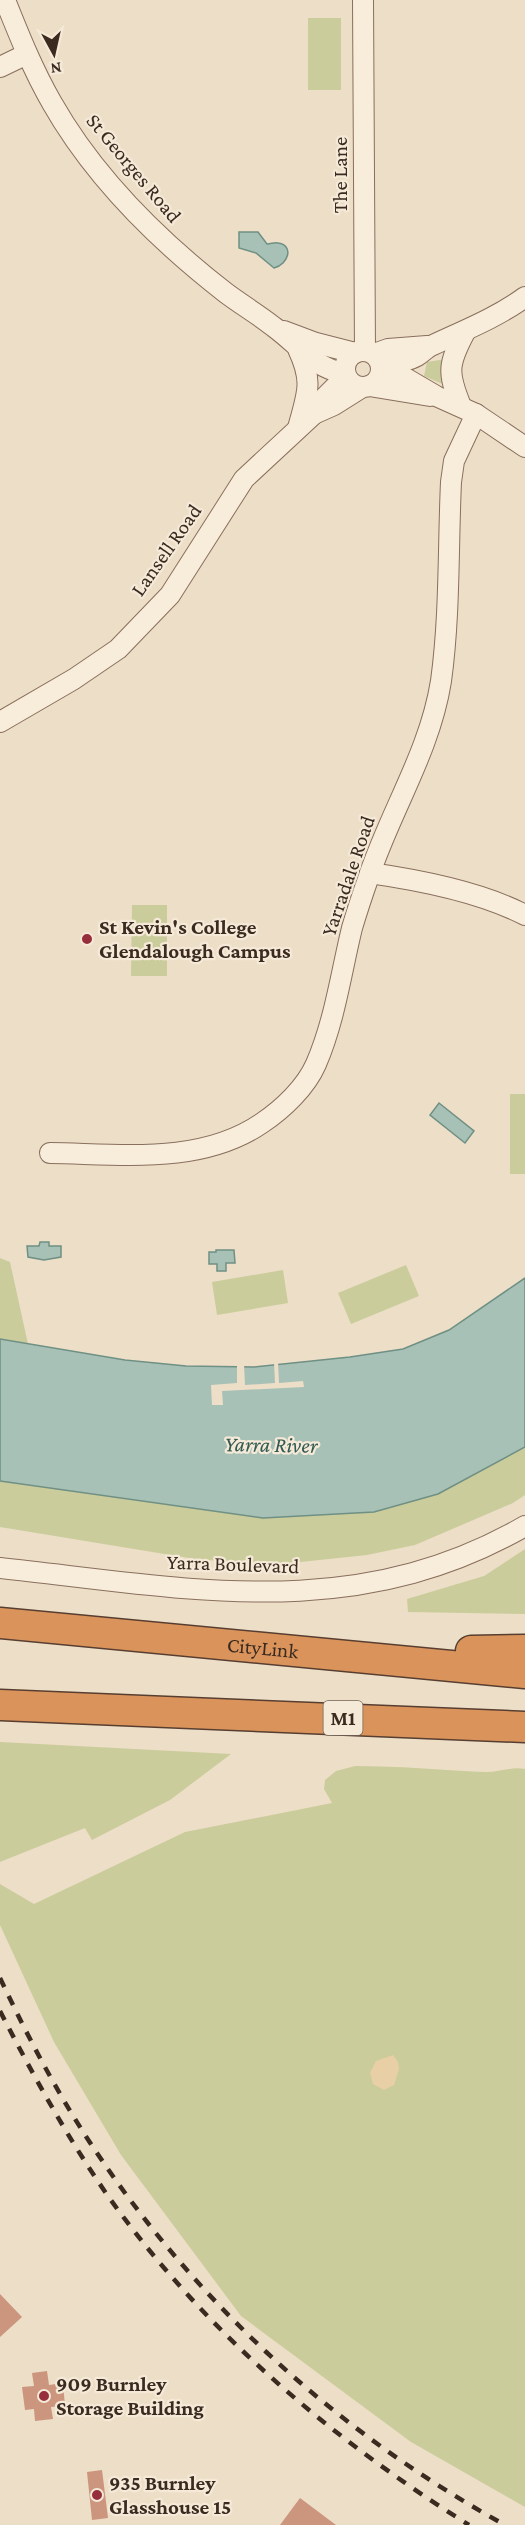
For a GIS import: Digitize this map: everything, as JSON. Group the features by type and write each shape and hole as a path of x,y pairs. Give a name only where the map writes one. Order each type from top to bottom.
{"highway":[{"name":"CityLink","path":"0,1623 525,1673"},
{"path":"333,1655 525,1650"},
{"name":"M1","path":"0,1705 525,1727"},
{"path":"161,1710 525,1747"}],"street":[{"name":"St Georges Road","path":"5,0 27,54 53,106 74,137 128,204 184,259 226,293 276,328 298,349 326,368 355,381 436,396"},
{"name":"The Lane","path":"363,0 371,358"},
{"path":"0,67 27,54"},
{"path":"371,358 378,379 355,381 346,361 371,358 397,348 429,346 465,332 503,312 525,297"},
{"name":"St Georges Road","path":"276,328 316,343 371,358 436,396 469,410 525,447"},
{"path":"465,332 452,357 450,367 451,381 469,410"},
{"path":"298,349 308,372 309,388 298,428"},
{"name":"Lansell Road","path":"0,722 74,679 118,649 170,595 244,479 314,414 324,398 355,381"},
{"name":"Yarradale Road","path":"50,1153 166,1154 190,1151 237,1137 262,1123 290,1101 315,1066 325,1040 353,926 370,873 421,756 441,683 447,610 451,482 454,461 469,410"},
{"path":"370,873 409,879 474,896 525,915"},
{"name":"Yarra Boulevard","path":"0,1568 235,1592 347,1588 409,1575 482,1549 525,1526"}],"green space":[{"path":"308,18 341,18 341,90 308,90"},
{"path":"446,359 445,385 424,376 427,362"},
{"path":"132,905 167,905 167,976 131,976"},
{"path":"510,1094 525,1094 525,1174 510,1174"},
{"path":"0,1258 10,1262 28,1344 0,1339"},
{"path":"406,1265 419,1296 351,1324 338,1293"},
{"path":"283,1270 288,1303 217,1315 212,1282"},
{"path":"525,1447 525,1495 513,1503 415,1545 367,1555 291,1563 201,1560 0,1527 0,1481 263,1518 438,1494"},
{"path":"525,1549 525,1614 408,1612 407,1599 484,1576"},
{"path":"0,1742 231,1754 170,1800 92,1840 85,1828 0,1862"},
{"path":"355,1766 484,1772 525,1769 525,2507 411,2442 241,2316 121,2155 54,2042 0,1925 0,1884 34,1904 185,1832 332,1803 324,1789 325,1780 336,1771"}],"sand":[{"path":"393,2055 398,2062 399,2069 394,2085 384,2090 373,2084 370,2073 376,2061"}],"water":[{"path":"239,232 258,232 267,244 283,244 288,251 286,259 274,268 256,253 239,248"},
{"path":"439,1103 474,1131 465,1143 430,1115"},
{"path":"40,1242 49,1242 49,1246 61,1246 61,1257 44,1260 28,1257 27,1246 39,1246"},
{"path":"216,1250 234,1250 235,1263 226,1263 226,1271 217,1271 217,1264 209,1264 209,1252 216,1252"},
{"name":"Yarra River","path":"525,1278 525,1447 438,1494 374,1512 263,1518 0,1481 0,1339 125,1360 186,1366 254,1367 350,1357 403,1349 449,1330"}],"pier":[{"path":"274,1362 278,1362 279,1383 303,1381 304,1387 222,1391 223,1405 212,1405 211,1385 237,1383 237,1364 244,1364 245,1385 275,1383"}],"building":[{"path":"0,2294 22,2317 0,2337"},
{"name":"909 Burnley Storage Building","path":"47,2371 49,2385 63,2383 65,2406 51,2407 53,2419 35,2421 34,2409 25,2410 22,2387 34,2386 32,2373"},
{"name":"935 Burnley Glasshouse 15","path":"102,2470 108,2518 92,2520 87,2472"},
{"path":"300,2498 336,2525 280,2525"}],"railway":[{"path":"0,1978 41,2060 87,2138 128,2198 173,2254 221,2307 272,2357 326,2404 383,2448 443,2488 505,2525"},
{"path":"0,2011 51,2105 93,2174 145,2245 185,2292 227,2336 319,2418 367,2456 469,2525"}],"place":[{"name":"St Kevin's College Glendalough Campus","path":"87,939"},
{"name":"909 Burnley Storage Building","path":"44,2396"},
{"name":"935 Burnley Glasshouse 15","path":"97,2495"}]}
